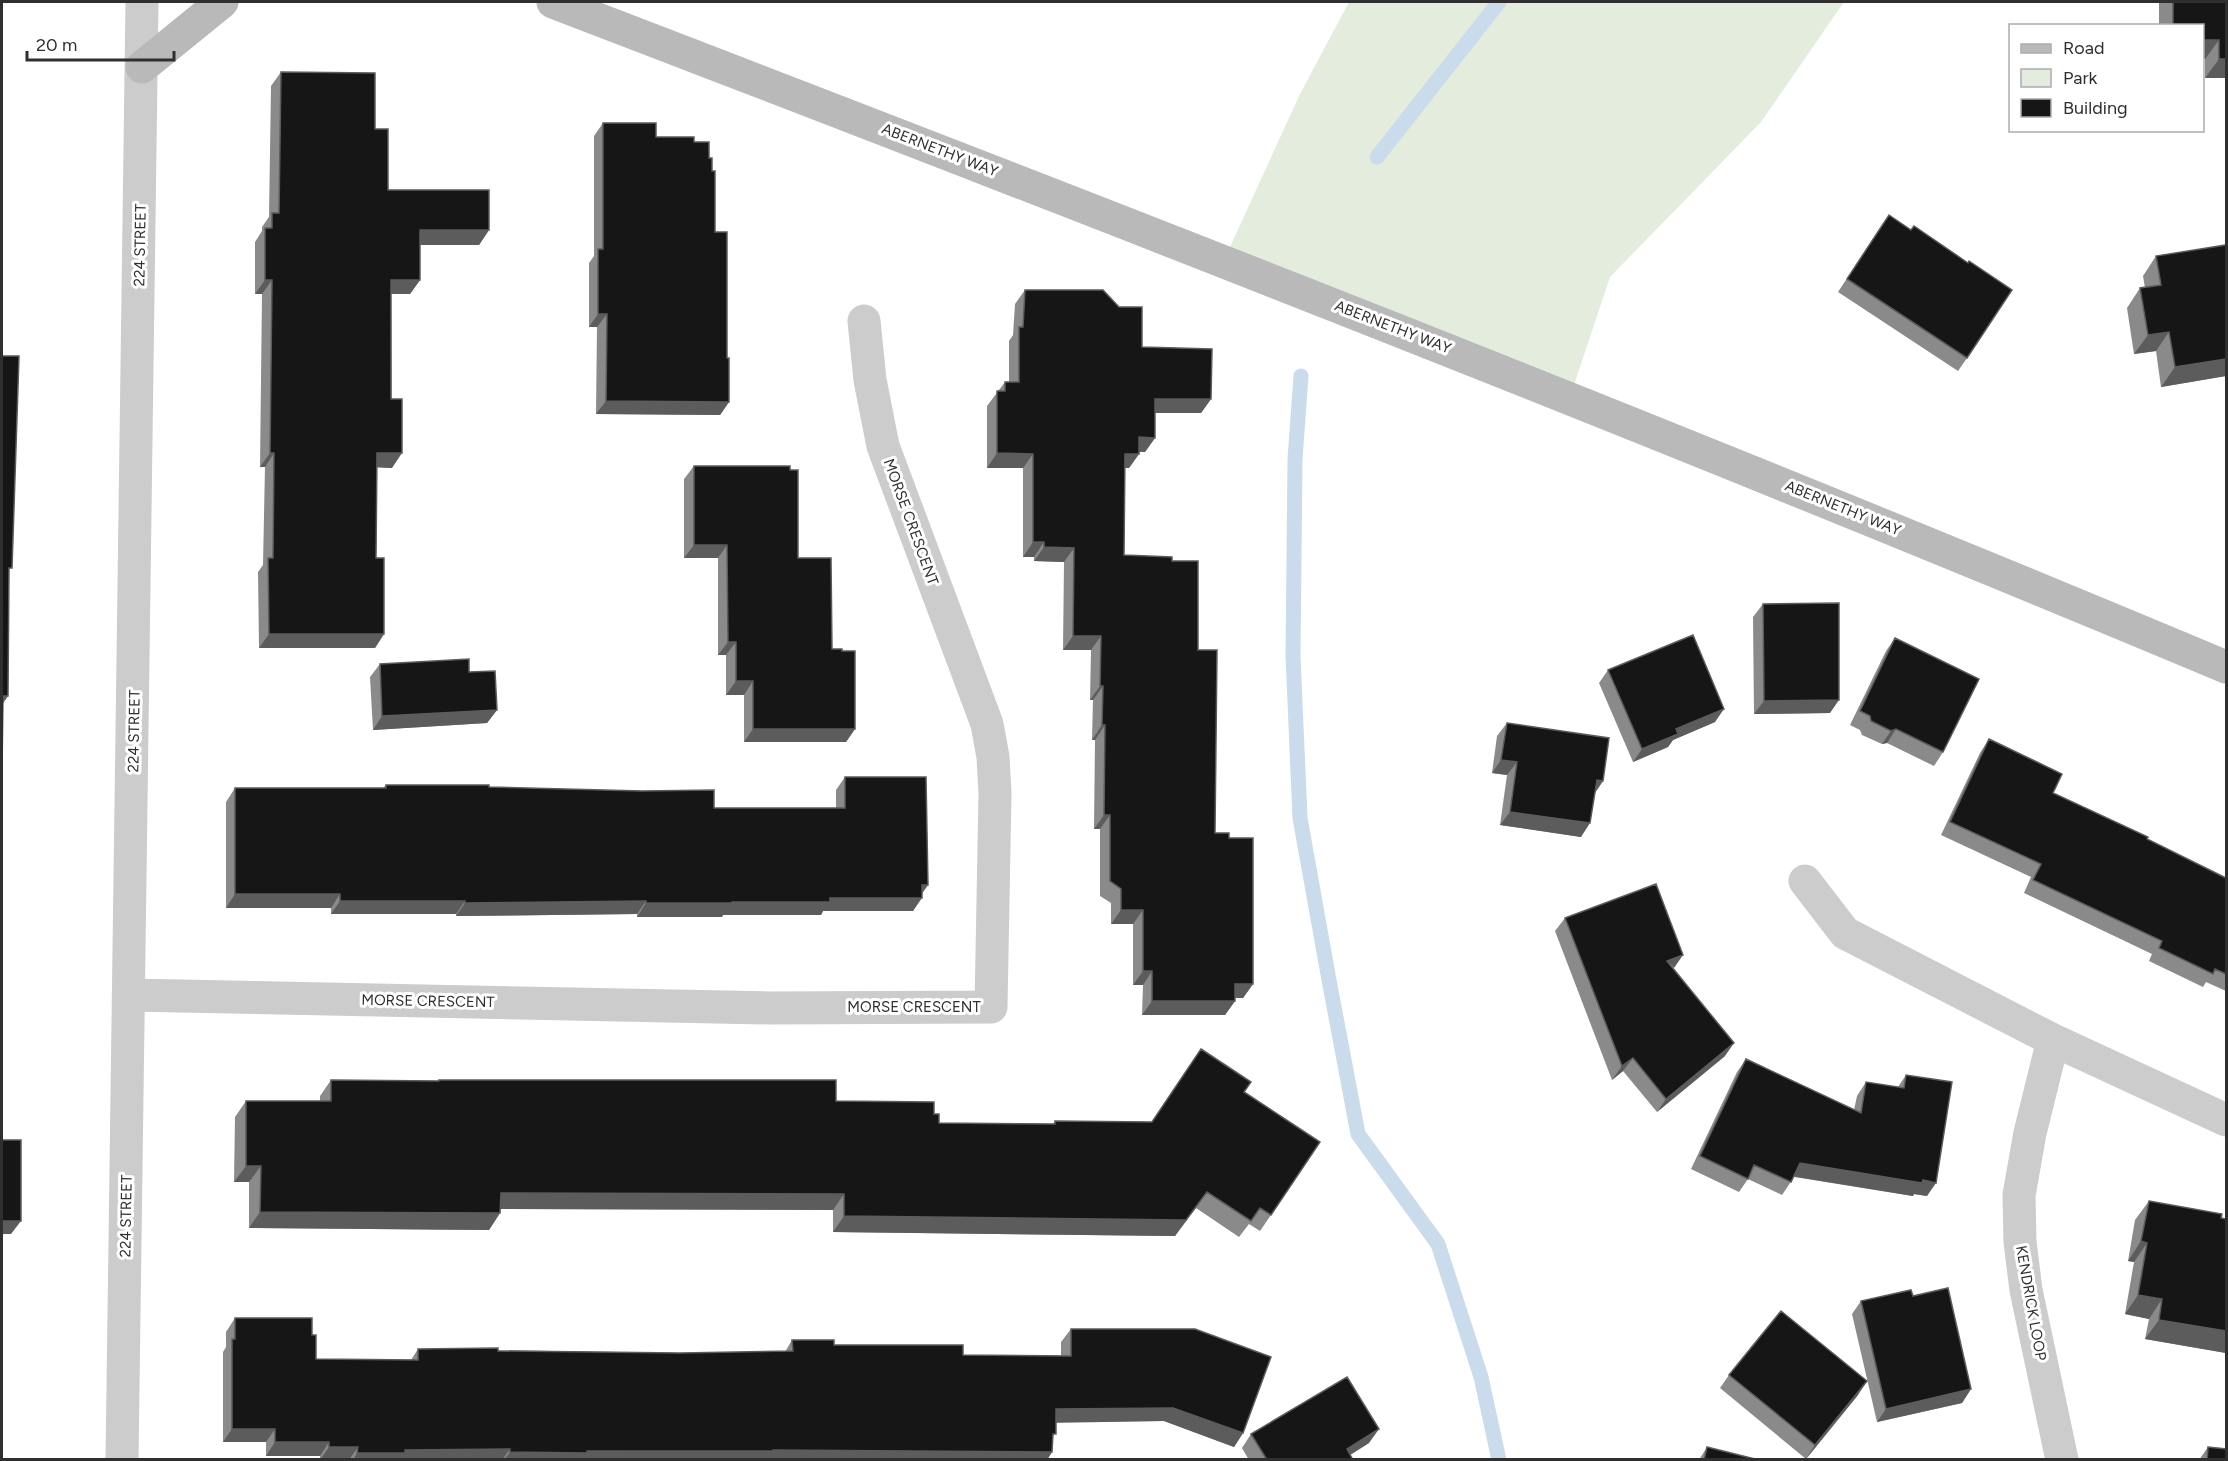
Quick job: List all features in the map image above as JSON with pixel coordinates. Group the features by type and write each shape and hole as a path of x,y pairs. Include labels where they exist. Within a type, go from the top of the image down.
{"main road":[{"path":"142,67 222,2"},
{"name":"ABERNETHY WAY","path":"553,2 1145,229 1471,358 1962,556 2226,667"}],"street":[{"name":"224 STREET","path":"122,1460 142,2"},
{"name":"MORSE CRESCENT","path":"130,995 770,1008 991,1007 996,794 987,724 883,446 870,380 864,321"},
{"path":"1805,881 1845,933 2054,1040 2226,1120"},
{"name":"KENDRICK LOOP","path":"2054,1040 2030,1133 2019,1195 2019,1219 2026,1290 2062,1460"}],"green space":[{"path":"1349,2 1844,2 1761,122 1610,277 1570,397 1224,260 1300,94"}],"building":[{"path":"2173,2 2226,2 2226,59 2219,59 2219,40 2204,40 2204,24 2173,24"},
{"path":"281,72 375,73 375,129 388,129 388,190 489,190 489,230 420,230 420,280 391,280 391,399 402,399 402,453 377,453 376,558 384,558 384,634 269,634 268,558 273,558 274,453 270,453 272,280 265,280 265,228 272,228 272,213 279,213"},
{"path":"603,123 656,123 656,137 694,137 694,142 709,142 709,158 712,158 712,171 715,171 715,232 727,232 729,402 606,401 607,314 598,314 598,249 603,249"},
{"path":"1889,215 1911,230 1914,226 2012,290 1967,358 1847,279"},
{"path":"2226,245 2226,359 2175,367 2169,332 2148,335 2140,288 2161,285 2156,256"},
{"path":"1025,290 1103,290 1119,307 1142,307 1142,347 1212,349 1211,399 1155,399 1155,438 1139,437 1139,454 1125,454 1124,555 1172,557 1172,561 1198,561 1198,650 1217,650 1215,833 1229,833 1229,838 1253,838 1253,984 1235,984 1235,1001 1152,1001 1152,971 1143,971 1143,910 1121,910 1121,889 1110,881 1110,815 1104,815 1105,725 1102,725 1103,686 1100,686 1101,636 1073,636 1074,548 1044,547 1044,542 1033,542 1033,454 997,453 997,391 1005,391 1005,382 1019,382 1019,327 1023,327"},
{"path":"2,356 19,356 12,568 9,568 8,696 3,696 2,771"},
{"path":"694,466 790,466 790,470 798,470 798,558 831,558 832,649 855,651 855,729 753,729 753,681 736,681 736,642 728,642 727,545 694,545"},
{"path":"1839,603 1839,700 1764,701 1763,604"},
{"path":"1693,635 1724,709 1676,729 1678,734 1642,749 1608,670"},
{"path":"1895,638 1979,679 1943,752 1896,729 1891,731 1871,721 1870,716 1860,711"},
{"path":"469,659 469,672 495,671 497,710 382,716 380,664"},
{"path":"1507,723 1609,738 1603,781 1597,780 1590,823 1510,812 1517,762 1501,760"},
{"path":"1989,739 2062,774 2053,793 2148,837 2147,839 2226,878 2226,974 2215,969 2213,974 2159,948 2162,941 2033,880 2041,864 1950,822"},
{"path":"845,777 926,777 928,885 922,885 922,898 830,898 830,902 465,903 465,901 340,901 340,894 235,894 235,788 489,785 489,787 642,791 714,790 714,808 845,808"},
{"path":"1656,884 1683,955 1667,961 1734,1043 1666,1099 1633,1058 1622,1066 1565,918"},
{"path":"1201,1049 1251,1082 1244,1092 1320,1142 1271,1215 1260,1208 1251,1221 1207,1192 1186,1220 844,1216 844,1194 501,1193 500,1213 260,1212 261,1166 246,1166 246,1101 331,1101 331,1080 836,1080 836,1101 934,1102 934,1114 939,1114 939,1123 1152,1122"},
{"path":"1746,1059 1861,1113 1866,1082 1904,1088 1906,1075 1952,1082 1936,1183 1923,1180 1922,1183 1800,1163 1791,1182 1754,1165 1748,1179 1700,1156"},
{"path":"2,1140 21,1140 21,1221 2,1221"},
{"path":"2149,1201 2222,1214 2221,1218 2226,1219 2226,1331 2159,1320 2162,1299 2138,1295 2147,1243 2141,1241"},
{"path":"1948,1288 1971,1389 1886,1409 1861,1301 1911,1290 1913,1296"},
{"path":"1781,1311 1867,1381 1815,1445 1729,1375"},
{"path":"235,1318 312,1318 312,1335 316,1335 316,1359 418,1360 418,1349 498,1348 498,1351 680,1353 793,1351 792,1340 834,1340 834,1345 963,1345 963,1355 1071,1356 1071,1329 1195,1329 1271,1357 1243,1433 1173,1408 1056,1409 1056,1434 1053,1434 1052,1452 773,1450 587,1451 587,1453 510,1452 510,1449 357,1453 358,1447 329,1447 329,1442 275,1442 275,1429 232,1429 232,1339 235,1339"},
{"path":"1347,1377 1379,1429 1347,1449 1353,1460 1267,1460 1251,1434"},
{"path":"1707,1447 1759,1460 1704,1460"},
{"path":"2208,1447 2226,1449 2226,1460 2207,1460"}],"waterway":[{"path":"1377,157 1499,2"},
{"path":"1301,376 1295,459 1293,656 1300,818 1329,980 1358,1134 1438,1244 1481,1377 1499,1460"}]}
